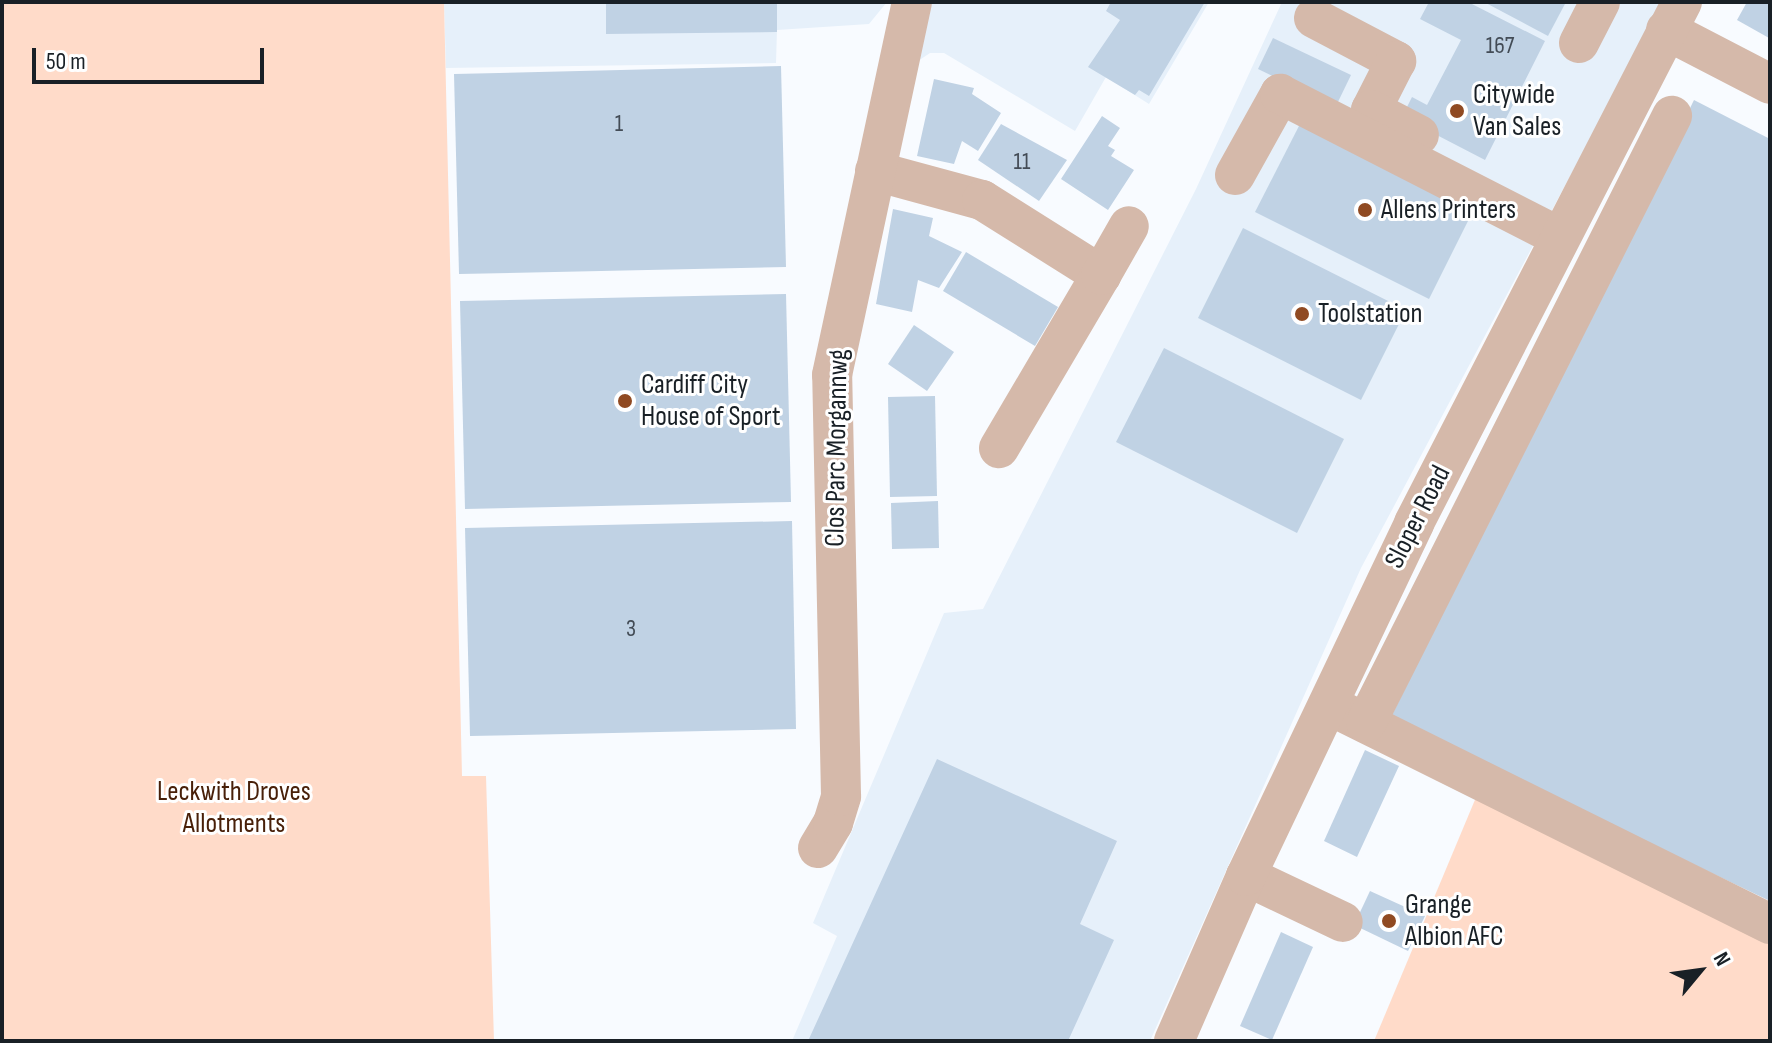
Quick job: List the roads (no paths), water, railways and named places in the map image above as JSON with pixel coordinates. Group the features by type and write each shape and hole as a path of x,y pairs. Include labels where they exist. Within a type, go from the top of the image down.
{"street":[{"name":"Clos Parc Morgannwg","path":"818,848 833,823 841,796 832,375 912,2"},
{"path":"1579,43 1600,2"},
{"path":"1314,18 1396,61 1371,110 1566,226"},
{"path":"1366,723 1462,550 1677,119 1657,95 1666,31 1770,84"},
{"name":"Sloper Road","path":"1174,1041 1246,876 1414,523 1666,31"},
{"path":"1235,175 1280,94 1566,226"},
{"path":"875,171 982,200 1101,275"},
{"path":"999,448 1129,226"},
{"path":"1414,523 1462,550"},
{"path":"1326,705 1770,924"},
{"path":"1246,876 1343,922"}],"place":[{"name":"Citywide Van Sales","path":"1457,111"},
{"name":"Allens Printers","path":"1365,210"},
{"name":"Toolstation","path":"1302,314"},
{"name":"Cardiff City House of Sport","path":"625,401"},
{"name":"Grange Albion AFC","path":"1389,921"}],"park label":[{"name":"Leckwith Droves Allotments","path":"234,808"}]}
